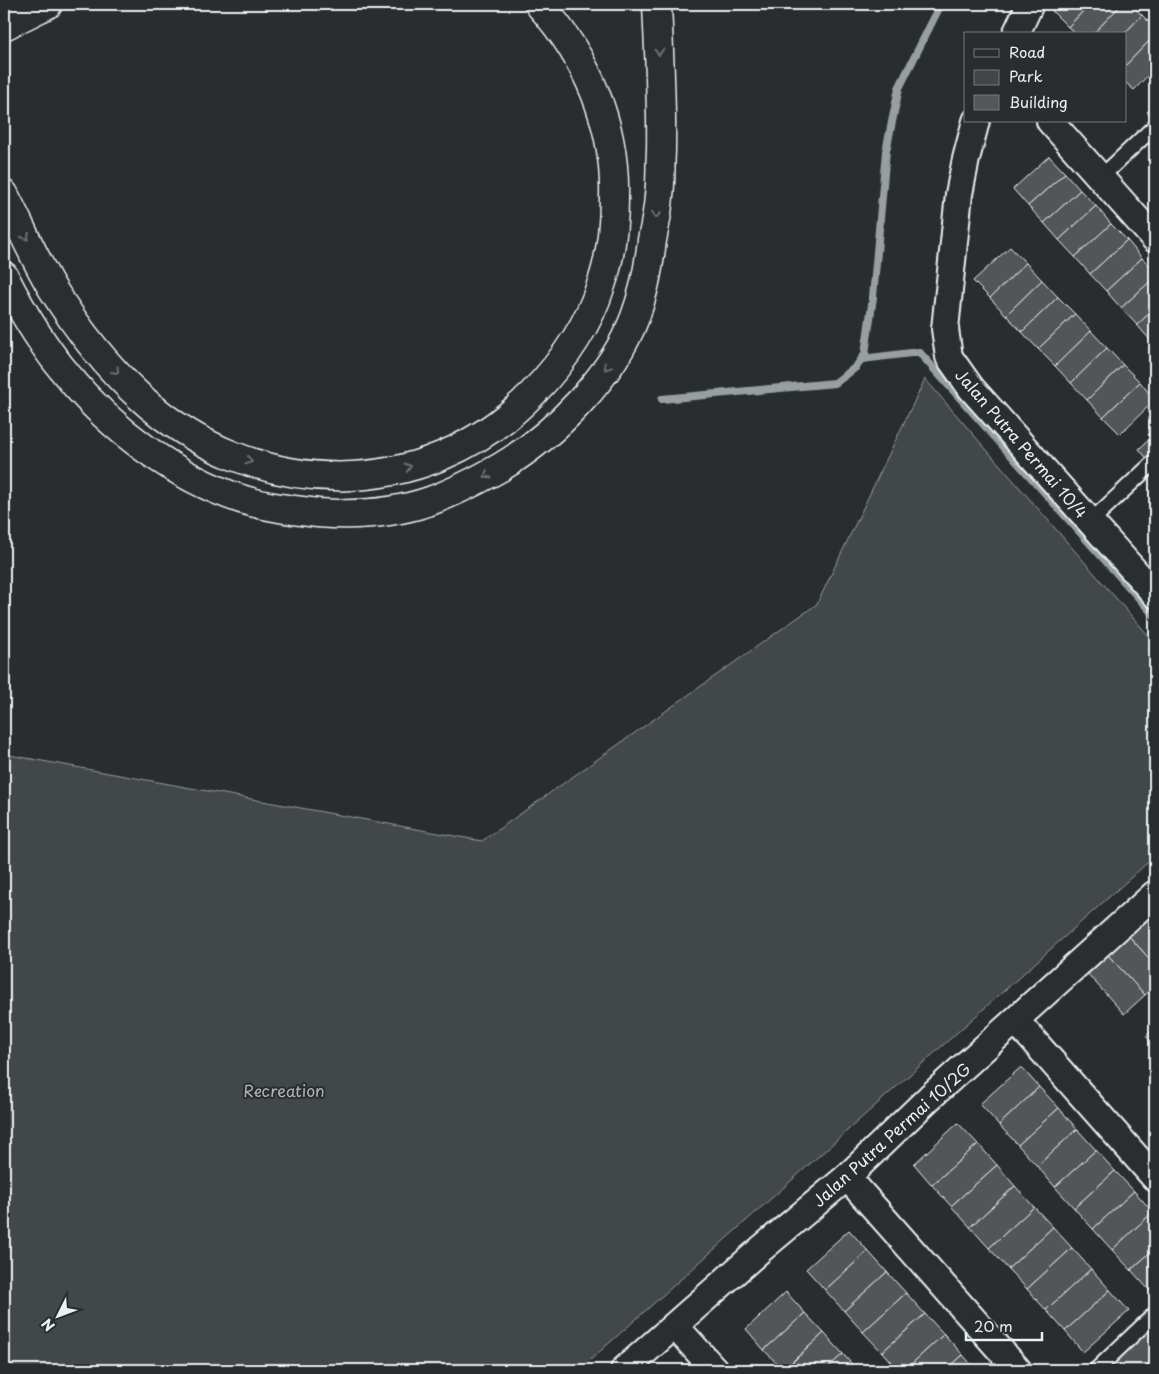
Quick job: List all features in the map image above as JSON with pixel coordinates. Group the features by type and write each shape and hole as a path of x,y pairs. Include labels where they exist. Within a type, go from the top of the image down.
{"highway":[{"path":"4,26 48,4"},
{"path":"4,194 52,287 85,336 140,397 187,433 215,448 240,458 300,475 355,477 382,474 413,466 468,444 518,409 559,366 575,342 602,285 614,228 615,176 612,149 605,120 584,66 570,42 539,4"},
{"path":"4,276 32,328 52,356 87,397 134,442 195,479 240,499 284,510 354,514 388,511 428,502 476,482 509,462 560,423 595,384 618,350 634,318 649,263 660,194 662,111 657,4"}],"street":[{"path":"1017,32 1030,4"},
{"name":"Jalan Putra Permai 10/4","path":"976,122 966,160 957,214 945,329 949,357 971,388 1155,594"},
{"path":"1051,122 1155,238"},
{"name":"Jalan Putra Permai 10/2G","path":"624,1370 761,1249 847,1177 930,1097 1155,894"},
{"path":"1016,1021 1155,1178"},
{"path":"847,1177 1018,1370"},
{"path":"675,1326 715,1370"}],"lane":[{"path":"1101,177 1155,126"},
{"path":"1090,522 1155,461"},
{"path":"1096,1370 1155,1314"}],"green space":[{"name":"Recreation","path":"925,379 1155,643 1155,856 579,1370 4,1370 4,754 482,841 817,604"}],"building":[{"path":"1058,4 1090,4 1068,27 1052,11"},
{"path":"1090,4 1122,4 1095,32 1074,32 1068,27"},
{"path":"1122,4 1130,4 1142,15 1126,32 1095,32"},
{"path":"1142,15 1155,28 1155,35 1126,65 1126,32"},
{"path":"1155,35 1155,68 1134,90 1126,83 1126,65"},
{"path":"1155,105 1155,121 1147,112"},
{"path":"1049,156 1065,173 1028,206 1013,189"},
{"path":"1065,173 1080,190 1044,223 1028,206"},
{"path":"1080,190 1096,206 1059,240 1044,223"},
{"path":"1096,206 1111,224 1075,257 1059,240"},
{"path":"1111,224 1127,240 1090,274 1075,257"},
{"path":"1127,240 1142,258 1106,291 1090,274"},
{"path":"1010,247 1026,263 990,298 973,281"},
{"path":"1142,258 1155,271 1155,277 1121,308 1106,291"},
{"path":"1026,263 1042,280 1006,315 990,298"},
{"path":"1155,277 1155,308 1137,325 1121,308"},
{"path":"1042,280 1058,297 1022,332 1006,315"},
{"path":"1058,297 1075,314 1038,349 1022,332"},
{"path":"1155,308 1155,339 1152,342 1137,325"},
{"path":"1075,314 1091,331 1055,366 1038,349"},
{"path":"1091,331 1107,348 1071,383 1055,366"},
{"path":"1107,348 1123,365 1087,400 1071,383"},
{"path":"1123,365 1140,382 1103,417 1087,400"},
{"path":"1140,382 1155,400 1120,434 1103,417"},
{"path":"1155,434 1155,466 1154,467 1139,449"},
{"path":"1148,915 1155,924 1155,965 1127,934"},
{"path":"1127,934 1155,965 1155,986 1145,995 1106,953"},
{"path":"1106,953 1145,995 1124,1014 1085,971"},
{"path":"1155,1027 1155,1046 1146,1036"},
{"path":"1021,1067 1039,1087 999,1125 980,1104"},
{"path":"1039,1087 1059,1108 1018,1145 999,1125"},
{"path":"1059,1108 1077,1129 1037,1166 1018,1145"},
{"path":"958,1123 978,1144 932,1185 914,1164"},
{"path":"1077,1129 1096,1150 1055,1187 1037,1166"},
{"path":"978,1144 997,1165 951,1206 932,1185"},
{"path":"1096,1150 1115,1171 1074,1208 1055,1187"},
{"path":"997,1165 1015,1186 970,1227 951,1206"},
{"path":"1115,1171 1134,1191 1093,1229 1074,1208"},
{"path":"1015,1186 1034,1207 989,1248 970,1227"},
{"path":"1134,1191 1153,1212 1112,1250 1093,1229"},
{"path":"1034,1207 1053,1227 1008,1269 989,1248"},
{"path":"1153,1212 1155,1215 1155,1248 1131,1270 1112,1250"},
{"path":"1053,1227 1072,1248 1027,1289 1008,1269"},
{"path":"849,1230 868,1251 825,1290 806,1269"},
{"path":"1072,1248 1091,1269 1046,1310 1027,1289"},
{"path":"1155,1248 1155,1286 1150,1291 1131,1270"},
{"path":"868,1251 887,1272 844,1311 825,1290"},
{"path":"1091,1269 1110,1290 1065,1331 1046,1310"},
{"path":"887,1272 906,1293 863,1332 844,1311"},
{"path":"1110,1290 1129,1311 1083,1352 1065,1331"},
{"path":"786,1292 805,1313 764,1350 746,1329"},
{"path":"906,1293 925,1314 882,1352 863,1332"},
{"path":"805,1313 824,1333 783,1370 764,1350"},
{"path":"925,1314 944,1334 905,1370 898,1370 882,1352"},
{"path":"1146,1330 1155,1340 1155,1359 1143,1370 1103,1370"},
{"path":"824,1333 843,1354 825,1370 784,1370"},
{"path":"944,1334 963,1355 946,1370 905,1370"},
{"path":"843,1354 857,1370 825,1370"},
{"path":"963,1355 976,1370 946,1370"},
{"path":"1155,1359 1155,1370 1143,1370"}],"waterway":[{"path":"662,399 835,383 856,367 865,354 873,297 886,151 899,88 941,4"},
{"path":"862,359 919,352 1155,616"}]}
